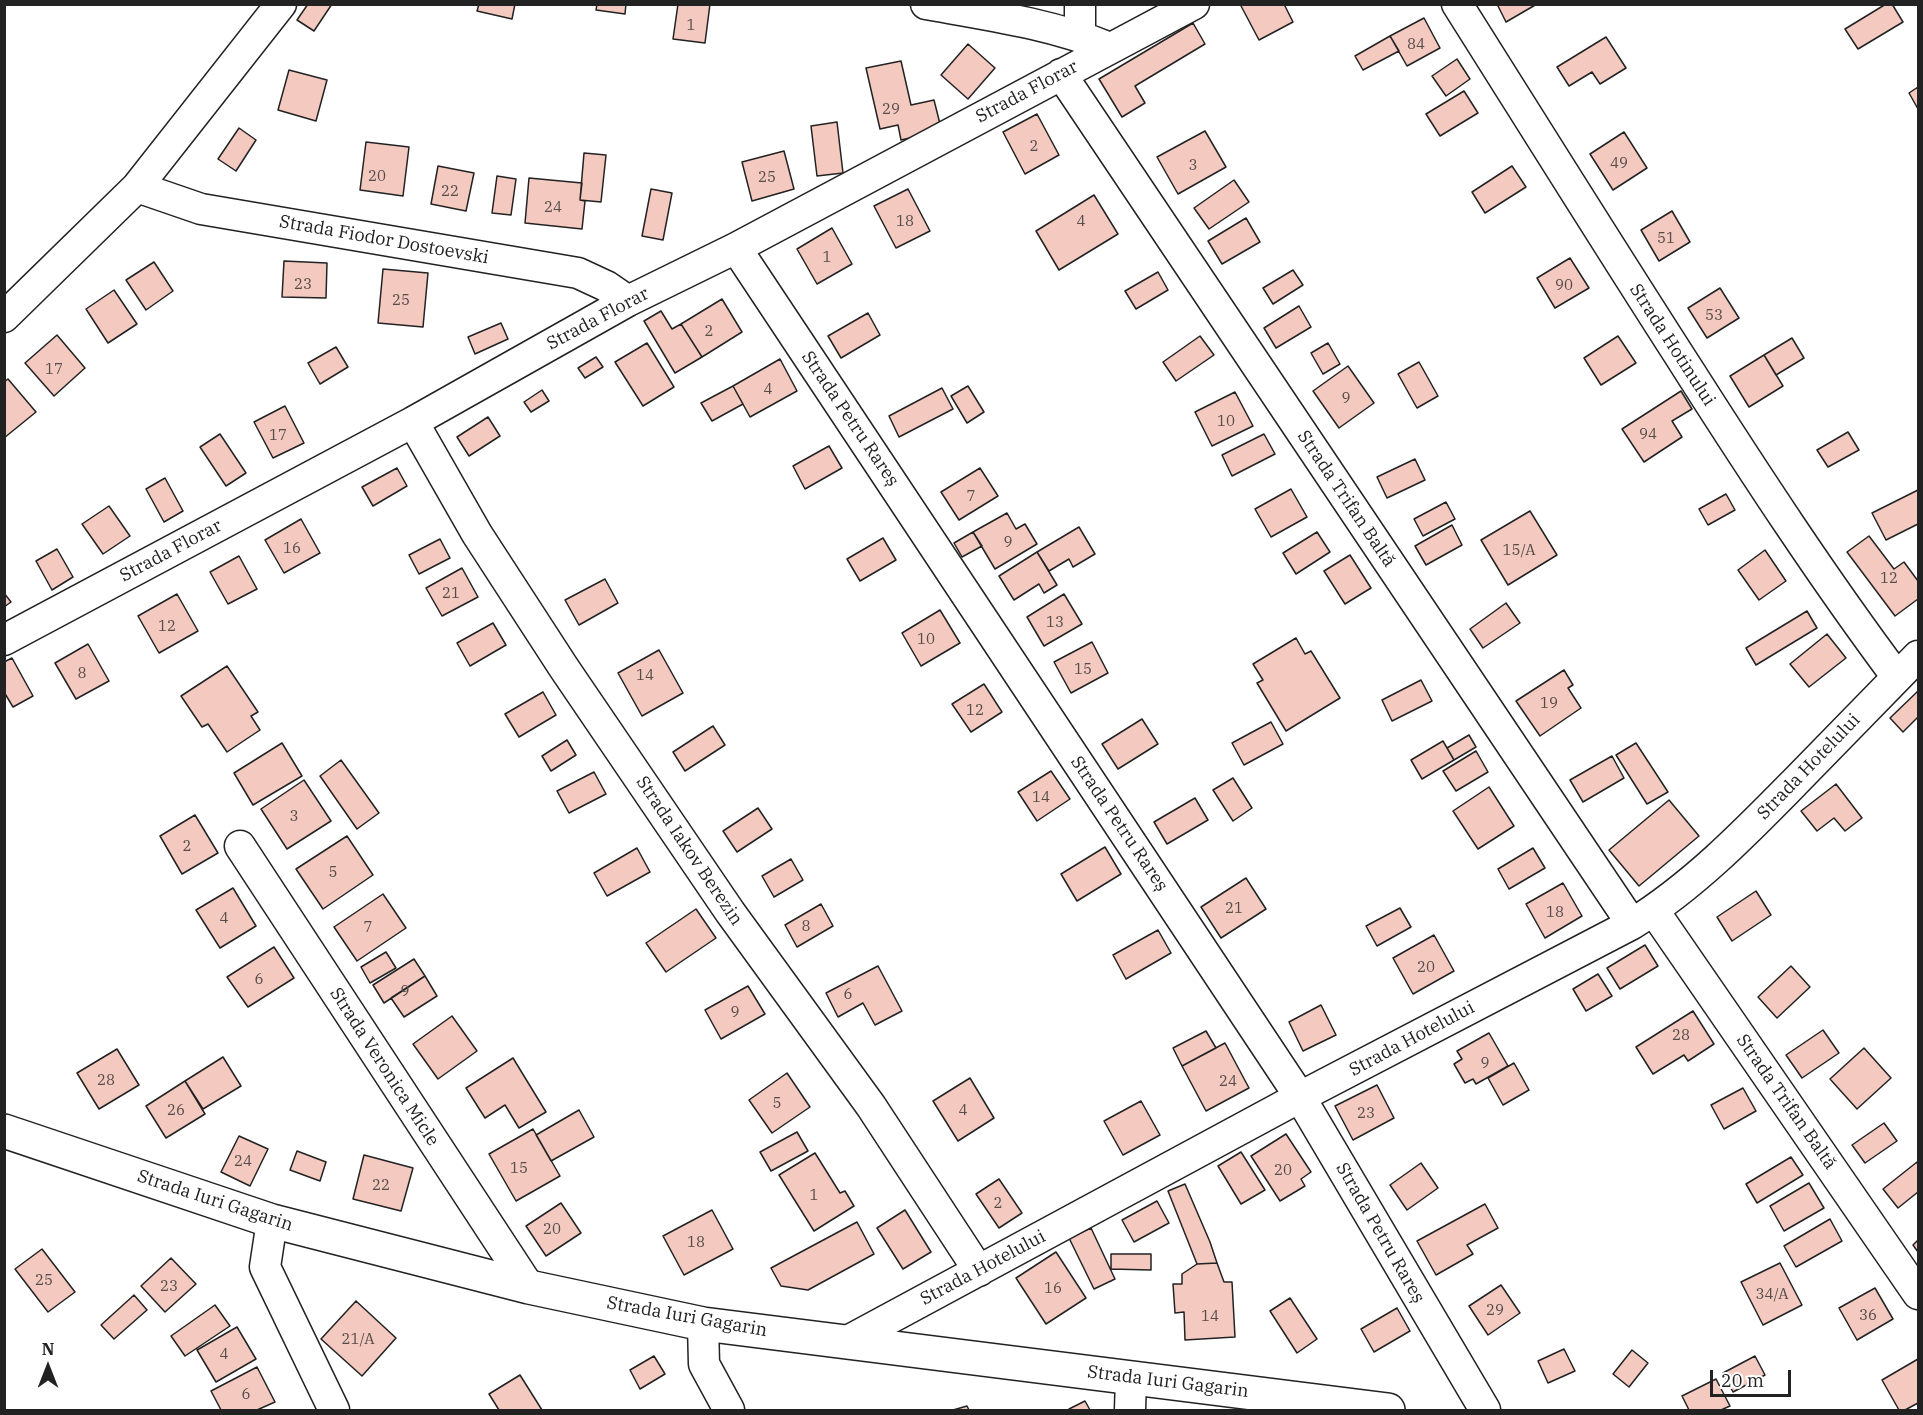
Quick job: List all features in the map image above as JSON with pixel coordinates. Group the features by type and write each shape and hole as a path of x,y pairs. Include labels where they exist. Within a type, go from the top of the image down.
{"main road":[{"name":"Strada Iuri Gagarin","path":"4,1131 272,1221 529,1287 703,1324 973,1356 1388,1410"}],"street":[{"path":"4,317 137,187 281,4"},
{"path":"926,4 1080,36 1110,48"},
{"path":"1080,4 1080,36"},
{"name":"Strada Florar","path":"4,640 413,422 628,301 736,248 1194,4"},
{"name":"Strada Hotinului","path":"1457,4 1756,475 1844,606 1897,677"},
{"name":"Strada Trifan Baltă","path":"1061,74 1643,917 1918,1294"},
{"name":"Strada Fiodor Dostoevski","path":"137,187 201,209 578,273 606,286 628,301"},
{"name":"Strada Petru Rareș","path":"736,248 1300,1097 1485,1410"},
{"name":"Strada Iakov Berezin","path":"413,422 477,534 564,668 730,912 871,1106 979,1271"},
{"name":"Strada Hotelului","path":"846,1342 1300,1097 1643,917 1700,875 1761,817 1918,656"},
{"name":"Strada Veronica Micle","path":"240,846 529,1287"},
{"path":"272,1221 265,1267 334,1410"},
{"path":"703,1324 704,1364 729,1410"},
{"path":"1130,1410 1131,1378"}],"building":[{"path":"308,4 332,4 314,31 297,20"},
{"path":"479,4 515,4 512,19 477,11"},
{"path":"597,4 626,4 625,14 596,10"},
{"path":"678,4 710,4 705,43 673,39"},
{"path":"1240,4 1284,4 1293,22 1259,40"},
{"path":"1497,4 1537,4 1506,22"},
{"path":"1886,4 1892,4 1903,22 1858,49 1845,29"},
{"path":"1424,18 1440,48 1407,66 1390,36"},
{"path":"1193,23 1205,44 1135,86 1145,103 1122,117 1099,79"},
{"path":"1390,36 1399,51 1363,70 1355,56"},
{"path":"1606,37 1626,68 1600,84 1592,72 1569,86 1557,67"},
{"path":"968,44 995,68 968,99 941,75"},
{"path":"1457,59 1470,79 1446,96 1432,76"},
{"path":"901,61 911,105 934,100 940,124 923,135 901,140 898,125 880,129 866,68"},
{"path":"289,70 327,80 316,121 278,110"},
{"path":"1918,87 1918,109 1909,93"},
{"path":"1464,91 1478,113 1440,136 1426,114"},
{"path":"1037,114 1059,155 1025,174 1003,132"},
{"path":"837,122 843,173 817,176 811,126"},
{"path":"239,128 256,140 236,171 218,159"},
{"path":"1205,131 1226,167 1178,194 1157,157"},
{"path":"1624,132 1647,168 1613,190 1590,154"},
{"path":"366,142 409,147 403,196 360,190"},
{"path":"784,151 794,189 752,201 742,162"},
{"path":"584,153 606,155 601,202 580,200"},
{"path":"438,166 474,173 466,211 431,204"},
{"path":"1512,166 1526,187 1485,213 1472,192"},
{"path":"497,176 516,179 511,215 492,213"},
{"path":"529,178 582,183 580,200 585,201 582,229 525,223"},
{"path":"1234,180 1249,202 1209,229 1194,208"},
{"path":"651,189 672,193 663,240 642,236"},
{"path":"908,189 930,231 896,248 874,206"},
{"path":"1094,195 1118,234 1059,270 1036,231"},
{"path":"1672,211 1690,242 1659,261 1641,230"},
{"path":"1246,218 1260,242 1222,264 1208,241"},
{"path":"832,228 852,264 817,284 797,249"},
{"path":"1570,258 1589,288 1555,308 1537,278"},
{"path":"284,261 327,263 326,298 282,297"},
{"path":"154,262 173,291 146,310 126,280"},
{"path":"383,269 428,273 423,327 378,323"},
{"path":"1293,270 1303,285 1273,304 1263,288"},
{"path":"1158,272 1168,290 1136,309 1125,291"},
{"path":"1720,288 1739,318 1707,338 1688,308"},
{"path":"114,290 137,324 108,343 86,309"},
{"path":"722,299 742,332 702,357 681,324"},
{"path":"1299,306 1311,327 1276,348 1264,328"},
{"path":"661,311 672,329 681,324 702,357 675,373 644,321"},
{"path":"868,313 880,335 841,358 828,336"},
{"path":"501,323 508,339 475,354 468,337"},
{"path":"57,335 85,368 54,396 25,363"},
{"path":"1200,336 1214,355 1176,381 1163,362"},
{"path":"1618,336 1636,363 1601,385 1584,358"},
{"path":"1792,338 1804,358 1776,375 1764,355"},
{"path":"647,343 674,387 643,406 615,362"},
{"path":"1328,343 1340,364 1323,374 1311,353"},
{"path":"336,347 348,367 320,384 308,363"},
{"path":"1764,355 1783,386 1749,407 1730,376"},
{"path":"596,357 603,367 585,378 578,368"},
{"path":"780,359 797,391 750,417 733,386"},
{"path":"1419,362 1438,396 1417,408 1398,374"},
{"path":"1348,366 1374,403 1339,428 1313,391"},
{"path":"8,379 36,412 4,438 4,382"},
{"path":"733,386 743,404 712,421 701,403"},
{"path":"968,386 984,412 967,423 951,396"},
{"path":"942,388 953,409 899,437 889,416"},
{"path":"542,390 549,401 531,412 524,402"},
{"path":"1681,391 1692,409 1672,421 1682,437 1644,462 1622,429"},
{"path":"1235,392 1253,426 1212,446 1195,412"},
{"path":"285,406 304,443 273,458 254,422"},
{"path":"488,417 500,436 469,456 457,437"},
{"path":"1848,432 1859,450 1828,467 1817,450"},
{"path":"220,434 246,473 226,486 200,447"},
{"path":"1264,434 1275,454 1232,476 1222,455"},
{"path":"829,446 842,468 805,489 793,466"},
{"path":"1415,459 1425,480 1387,498 1377,477"},
{"path":"397,468 407,486 373,506 362,487"},
{"path":"980,468 998,496 959,520 941,492"},
{"path":"165,478 183,511 164,522 146,489"},
{"path":"1291,489 1307,517 1271,537 1255,509"},
{"path":"1918,490 1918,524 1886,540 1872,513"},
{"path":"1726,494 1735,510 1708,525 1699,509"},
{"path":"1446,502 1455,519 1423,536 1414,519"},
{"path":"109,506 130,536 103,554 82,524"},
{"path":"1530,511 1557,555 1508,585 1481,540"},
{"path":"1007,513 1016,529 1025,524 1037,544 995,569 973,532"},
{"path":"301,519 320,553 284,573 265,540"},
{"path":"1452,525 1462,545 1426,565 1415,546"},
{"path":"1079,527 1095,554 1073,567 1069,559 1049,571 1037,552"},
{"path":"973,532 982,546 962,557 954,543"},
{"path":"1317,532 1330,552 1296,574 1283,553"},
{"path":"1869,536 1894,569 1904,562 1918,581 1918,599 1895,616 1847,552"},
{"path":"883,538 896,560 860,581 847,559"},
{"path":"440,539 450,558 419,574 409,555"},
{"path":"57,549 73,577 52,590 36,561"},
{"path":"1765,550 1786,581 1759,600 1738,570"},
{"path":"1037,552 1057,585 1044,593 1039,584 1014,600 999,576"},
{"path":"1350,555 1371,588 1345,604 1324,571"},
{"path":"239,556 257,589 228,604 210,572"},
{"path":"462,568 478,597 442,616 426,588"},
{"path":"605,579 618,603 579,625 565,600"},
{"path":"4,593 11,602 4,607"},
{"path":"177,594 198,631 159,653 138,616"},
{"path":"1064,594 1082,624 1044,646 1027,617"},
{"path":"1506,603 1520,623 1483,648 1470,629"},
{"path":"940,610 960,643 921,666 902,633"},
{"path":"1807,611 1817,628 1756,665 1746,648"},
{"path":"493,623 506,645 470,666 457,643"},
{"path":"1827,634 1846,658 1809,687 1790,664"},
{"path":"1296,638 1305,654 1311,651 1340,698 1286,731 1257,683 1263,680 1253,664"},
{"path":"1092,642 1108,673 1071,693 1054,662"},
{"path":"88,644 109,681 76,699 55,663"},
{"path":"659,650 683,693 642,716 618,673"},
{"path":"12,658 33,696 13,707 4,692 4,662"},
{"path":"227,666 258,712 251,716 260,730 227,752 208,724 202,727 181,696"},
{"path":"1564,670 1573,685 1568,688 1581,708 1540,736 1516,701"},
{"path":"1421,680 1432,701 1392,721 1382,700"},
{"path":"984,684 1002,712 971,732 952,704"},
{"path":"1918,691 1918,717 1903,732 1890,718"},
{"path":"543,692 556,715 519,737 505,714"},
{"path":"1142,719 1158,744 1118,769 1102,744"},
{"path":"1271,722 1283,744 1244,765 1232,743"},
{"path":"713,726 725,745 685,771 673,752"},
{"path":"1469,735 1476,747 1454,760 1447,748"},
{"path":"567,740 576,755 551,771 542,756"},
{"path":"1443,741 1454,760 1422,779 1411,760"},
{"path":"282,743 302,776 253,805 234,773"},
{"path":"1636,743 1668,792 1647,804 1616,755"},
{"path":"1476,751 1488,772 1456,791 1443,771"},
{"path":"1612,756 1624,778 1583,802 1570,780"},
{"path":"341,760 379,813 357,829 320,776"},
{"path":"1051,771 1070,799 1037,821 1018,792"},
{"path":"594,772 606,794 569,813 557,791"},
{"path":"1233,778 1252,808 1233,821 1213,790"},
{"path":"304,780 331,821 287,849 261,809"},
{"path":"1836,784 1862,818 1845,831 1834,818 1817,831 1801,811"},
{"path":"1489,787 1514,826 1478,849 1453,811"},
{"path":"1195,798 1208,820 1167,844 1154,822"},
{"path":"1669,800 1699,836 1639,886 1609,850"},
{"path":"758,808 772,829 737,852 723,831"},
{"path":"195,815 218,853 182,874 160,836"},
{"path":"347,836 373,875 323,909 296,869"},
{"path":"1105,847 1121,874 1077,901 1061,874"},
{"path":"637,848 650,872 607,896 594,873"},
{"path":"1533,848 1545,868 1509,889 1498,869"},
{"path":"791,859 803,880 774,897 762,876"},
{"path":"1246,878 1266,909 1221,938 1201,907"},
{"path":"1563,883 1582,916 1545,938 1526,904"},
{"path":"233,888 256,926 220,948 196,910"},
{"path":"1756,891 1771,915 1732,941 1717,917"},
{"path":"383,894 406,928 357,961 334,927"},
{"path":"821,904 833,926 797,947 785,925"},
{"path":"1400,908 1411,927 1377,946 1366,926"},
{"path":"696,909 716,938 666,972 646,943"},
{"path":"1158,930 1171,953 1126,979 1113,955"},
{"path":"1434,935 1454,971 1413,994 1393,958"},
{"path":"1645,945 1658,966 1620,989 1607,968"},
{"path":"274,947 294,978 248,1007 227,977"},
{"path":"386,952 396,968 370,983 361,967"},
{"path":"414,959 425,976 384,1003 373,985"},
{"path":"878,966 902,1011 875,1025 863,1003 838,1017 826,993"},
{"path":"1791,966 1810,987 1777,1018 1758,997"},
{"path":"1598,974 1612,996 1586,1011 1573,989"},
{"path":"425,976 437,996 404,1017 391,998"},
{"path":"748,986 765,1014 721,1039 705,1010"},
{"path":"1321,1005 1336,1035 1303,1051 1289,1022"},
{"path":"1693,1011 1714,1044 1688,1061 1684,1055 1653,1074 1636,1047"},
{"path":"452,1016 477,1051 438,1079 413,1044"},
{"path":"1823,1030 1839,1053 1802,1078 1786,1055"},
{"path":"1206,1031 1216,1048 1182,1066 1173,1048"},
{"path":"1489,1033 1508,1066 1476,1084 1473,1079 1465,1083 1454,1064 1462,1059 1457,1051"},
{"path":"1225,1043 1249,1088 1206,1111 1182,1066"},
{"path":"1864,1048 1891,1078 1857,1109 1830,1079"},
{"path":"117,1049 139,1085 99,1109 77,1073"},
{"path":"223,1057 241,1086 203,1109 185,1081"},
{"path":"513,1058 546,1112 519,1128 505,1105 485,1118 466,1088"},
{"path":"1514,1063 1529,1090 1503,1105 1488,1078"},
{"path":"787,1073 810,1107 772,1133 749,1100"},
{"path":"970,1078 994,1118 958,1141 933,1101"},
{"path":"185,1081 205,1114 166,1138 146,1106"},
{"path":"1377,1085 1394,1118 1353,1140 1335,1106"},
{"path":"1743,1088 1756,1111 1724,1129 1711,1105"},
{"path":"1141,1101 1160,1135 1123,1155 1104,1121"},
{"path":"579,1110 594,1137 551,1161 536,1135"},
{"path":"1884,1123 1897,1141 1865,1163 1852,1145"},
{"path":"533,1129 560,1176 516,1201 489,1154"},
{"path":"797,1132 808,1151 771,1171 760,1152"},
{"path":"1286,1134 1311,1172 1301,1179 1305,1186 1280,1201 1251,1156"},
{"path":"239,1136 268,1149 250,1186 221,1172"},
{"path":"297,1151 326,1162 320,1181 290,1170"},
{"path":"1241,1152 1265,1190 1241,1204 1218,1166"},
{"path":"815,1153 840,1193 845,1191 854,1206 814,1231 779,1175"},
{"path":"364,1155 413,1168 401,1211 353,1199"},
{"path":"1791,1157 1803,1175 1757,1203 1746,1184"},
{"path":"1917,1162 1918,1192 1898,1208 1883,1189"},
{"path":"1421,1163 1438,1188 1407,1210 1390,1185"},
{"path":"999,1179 1022,1213 999,1228 976,1194"},
{"path":"1809,1183 1824,1208 1784,1231 1770,1206"},
{"path":"1185,1184 1217,1263 1197,1264 1168,1191"},
{"path":"1157,1201 1169,1223 1134,1242 1122,1220"},
{"path":"561,1203 581,1233 546,1256 526,1226"},
{"path":"1485,1204 1498,1228 1467,1245 1473,1254 1436,1275 1417,1241"},
{"path":"712,1210 733,1249 684,1275 663,1236"},
{"path":"905,1210 931,1252 903,1269 877,1228"},
{"path":"1830,1219 1842,1241 1796,1267 1784,1246"},
{"path":"857,1222 874,1254 808,1290 781,1286 771,1268"},
{"path":"1091,1228 1115,1279 1094,1289 1069,1238"},
{"path":"1918,1240 1918,1252 1913,1245"},
{"path":"42,1249 75,1292 48,1312 15,1269"},
{"path":"1056,1252 1086,1298 1046,1324 1016,1278"},
{"path":"1111,1254 1151,1254 1151,1270 1111,1269"},
{"path":"171,1258 196,1284 165,1312 141,1286"},
{"path":"1217,1263 1224,1282 1232,1282 1235,1337 1185,1340 1184,1312 1175,1313 1173,1284 1182,1284 1182,1274 1197,1264"},
{"path":"1780,1263 1802,1305 1763,1325 1741,1282"},
{"path":"1501,1285 1520,1313 1488,1335 1469,1306"},
{"path":"1875,1288 1893,1319 1857,1340 1839,1308"},
{"path":"134,1295 147,1310 114,1339 101,1325"},
{"path":"1290,1298 1317,1339 1297,1353 1270,1311"},
{"path":"356,1301 396,1338 362,1376 321,1339"},
{"path":"215,1305 230,1326 185,1356 171,1336"},
{"path":"1397,1308 1410,1331 1374,1352 1361,1329"},
{"path":"237,1327 256,1359 216,1382 197,1350"},
{"path":"1564,1349 1575,1371 1548,1383 1538,1361"},
{"path":"1632,1350 1648,1363 1629,1387 1613,1374"},
{"path":"654,1356 665,1374 640,1389 630,1370"},
{"path":"1755,1356 1765,1375 1733,1392 1723,1373"},
{"path":"1918,1359 1918,1403 1905,1410 1899,1410 1882,1380"},
{"path":"257,1367 275,1402 257,1410 221,1410 211,1391"},
{"path":"520,1375 542,1410 499,1410 489,1394"},
{"path":"1716,1379 1730,1406 1721,1410 1689,1410 1682,1396"},
{"path":"1085,1401 1090,1410 1069,1409"},
{"path":"967,1406 969,1410 953,1410"}]}
